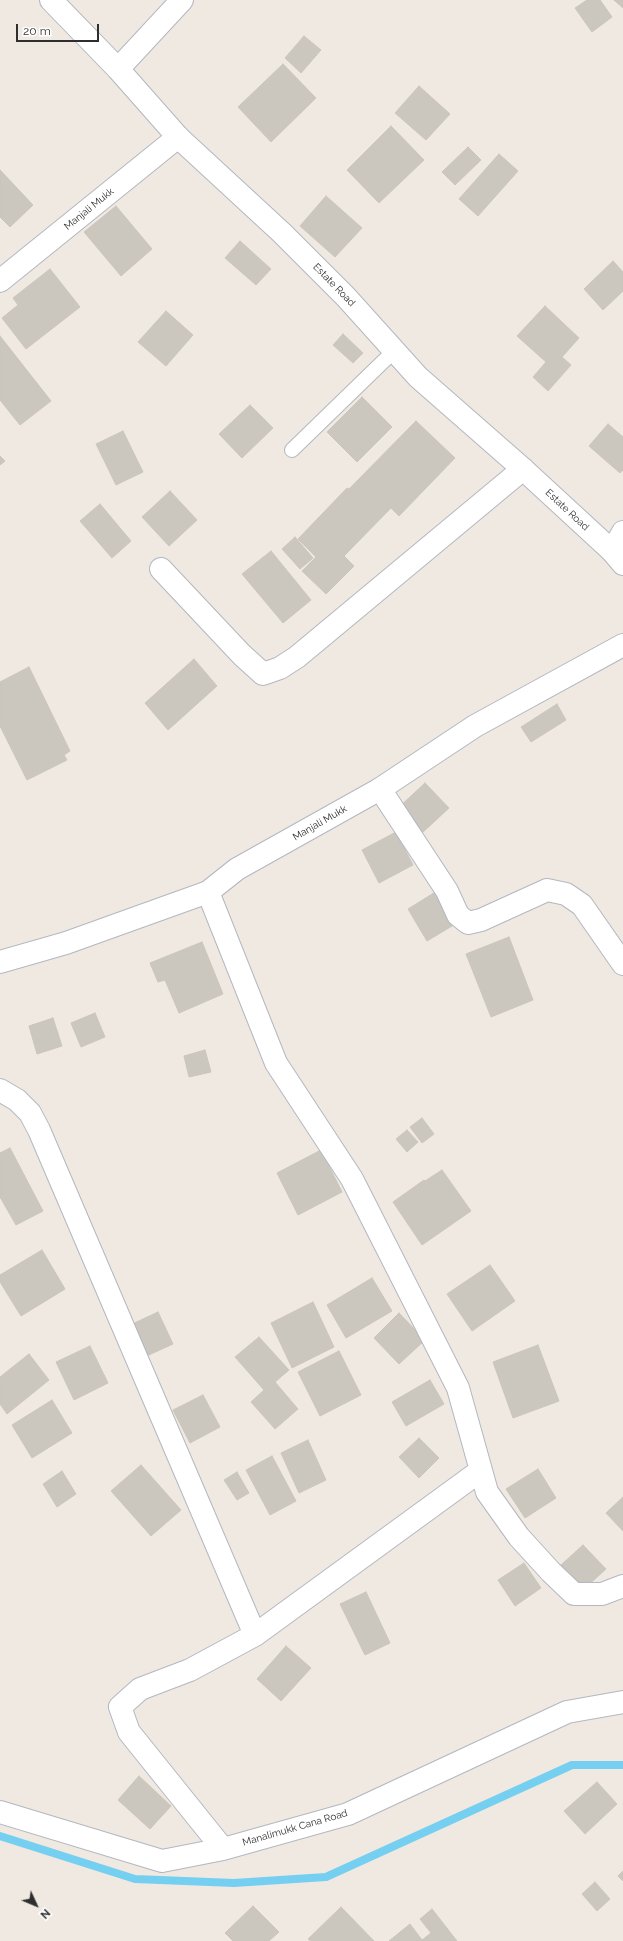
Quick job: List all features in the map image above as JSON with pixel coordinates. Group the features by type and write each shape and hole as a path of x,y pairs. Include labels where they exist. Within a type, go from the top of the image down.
{"street":[{"name":"Estate Road","path":"51,0 118,69 178,137 282,233 346,297 418,377 523,469 617,557"},
{"path":"118,69 182,0"},
{"name":"Manjali Mukk","path":"0,281 178,137"},
{"path":"161,569 242,655 263,674 280,668 297,657 523,469"},
{"path":"617,557 623,532"},
{"name":"Manjali Mukk","path":"0,962 66,943 208,892 237,869 380,789 475,726 623,645"},
{"path":"380,789 447,891 458,915 468,923 481,920 547,890 566,894 582,904 623,964"},
{"path":"208,892 276,1064 352,1179 458,1388 486,1492 515,1532 551,1572 574,1594 602,1594 623,1586"},
{"path":"0,1090 17,1100 30,1112 39,1130 255,1635"},
{"path":"223,1849 129,1732 120,1707 140,1690 190,1670 255,1635 480,1471"},
{"name":"Manalimukk Cana Road","path":"0,1812 162,1861 223,1849 348,1814 567,1712 623,1702"}],"lane":[{"path":"292,450 394,351"}],"building":[{"path":"587,0 600,0 612,17 592,32 575,8"},
{"path":"614,0 623,0 623,8"},
{"path":"304,36 321,50 301,73 285,58"},
{"path":"283,64 316,98 271,142 238,107"},
{"path":"419,86 450,114 426,140 395,113"},
{"path":"391,126 424,160 379,203 347,170"},
{"path":"468,147 481,160 455,185 442,172"},
{"path":"499,154 518,171 478,216 459,199"},
{"path":"0,170 33,205 10,227 0,217"},
{"path":"326,196 362,228 335,257 300,226"},
{"path":"116,206 152,249 121,276 84,232"},
{"path":"240,241 271,269 256,285 225,258"},
{"path":"613,261 623,272 623,291 603,310 584,289"},
{"path":"50,269 80,307 26,349 2,318 18,305 13,298"},
{"path":"545,306 579,338 562,357 571,365 548,391 533,377 546,362 517,336"},
{"path":"166,311 193,335 166,366 138,342"},
{"path":"343,334 363,353 353,363 333,345"},
{"path":"0,336 51,401 20,425 0,400"},
{"path":"362,397 392,427 357,462 327,432"},
{"path":"250,405 273,428 242,458 219,434"},
{"path":"416,421 455,458 399,516 391,508 344,556 354,566 326,594 302,571 316,557 298,539 347,488 349,489"},
{"path":"608,424 623,437 623,470 620,473 589,446"},
{"path":"123,431 143,472 116,485 96,444"},
{"path":"0,456 5,461 0,465"},
{"path":"170,491 197,520 169,546 142,517"},
{"path":"100,504 131,541 112,558 80,521"},
{"path":"295,537 313,558 300,569 282,549"},
{"path":"271,551 311,600 283,623 242,574"},
{"path":"194,659 217,686 168,730 145,703"},
{"path":"29,667 70,751 64,755 67,760 27,780 0,726 0,682"},
{"path":"557,704 566,720 531,742 521,727"},
{"path":"425,783 449,808 421,834 397,809"},
{"path":"396,832 413,865 379,883 362,850"},
{"path":"437,891 457,923 427,941 408,909"},
{"path":"509,937 533,1000 491,1017 466,954"},
{"path":"202,942 223,994 179,1013 165,980 158,982 150,963"},
{"path":"95,1013 105,1037 81,1047 71,1023"},
{"path":"53,1018 62,1046 37,1054 29,1026"},
{"path":"205,1050 211,1072 189,1077 184,1056"},
{"path":"422,1118 434,1134 422,1143 410,1127"},
{"path":"407,1130 418,1142 407,1152 396,1139"},
{"path":"10,1148 43,1211 16,1225 0,1197 0,1153"},
{"path":"321,1150 342,1192 298,1215 277,1173"},
{"path":"442,1170 471,1211 422,1245 393,1202 424,1180 425,1181"},
{"path":"42,1250 65,1289 21,1316 0,1282 0,1275"},
{"path":"490,1265 515,1301 472,1331 447,1294"},
{"path":"372,1278 392,1311 346,1338 327,1305"},
{"path":"313,1302 334,1347 292,1368 271,1323"},
{"path":"158,1312 173,1344 140,1359 126,1327"},
{"path":"399,1313 425,1340 399,1364 374,1338"},
{"path":"259,1337 289,1370 275,1382 298,1409 275,1429 251,1402 264,1390 235,1357"},
{"path":"538,1345 559,1401 513,1418 493,1362"},
{"path":"90,1346 108,1383 74,1400 56,1362"},
{"path":"339,1351 361,1395 320,1416 298,1372"},
{"path":"29,1354 49,1380 7,1414 0,1404 0,1377"},
{"path":"430,1380 444,1404 406,1426 392,1402"},
{"path":"203,1395 220,1427 190,1443 173,1410"},
{"path":"52,1400 72,1433 32,1458 12,1425"},
{"path":"419,1438 439,1458 419,1478 399,1457"},
{"path":"308,1440 326,1480 299,1493 281,1453"},
{"path":"272,1456 296,1501 270,1515 246,1470"},
{"path":"141,1465 181,1510 151,1536 111,1491"},
{"path":"538,1469 556,1498 525,1518 506,1489"},
{"path":"62,1471 76,1494 57,1507 43,1484"},
{"path":"237,1472 249,1493 237,1500 224,1480"},
{"path":"623,1497 623,1531 606,1513"},
{"path":"583,1545 606,1569 584,1589 561,1565"},
{"path":"524,1563 541,1588 515,1606 498,1580"},
{"path":"366,1592 390,1643 365,1655 340,1604"},
{"path":"286,1646 311,1668 281,1701 257,1679"},
{"path":"139,1776 171,1806 150,1829 118,1800"},
{"path":"597,1782 617,1804 585,1834 564,1811"},
{"path":"623,1871 623,1881 618,1876"},
{"path":"595,1882 610,1899 597,1911 582,1894"},
{"path":"253,1906 279,1932 269,1941 233,1941 225,1933"},
{"path":"341,1907 374,1941 311,1941 308,1939"},
{"path":"432,1909 457,1941 389,1941 410,1924 422,1940 431,1933 420,1919"}],"waterway":[{"path":"0,1836 135,1879 234,1883 326,1877 572,1765 623,1765"}]}
